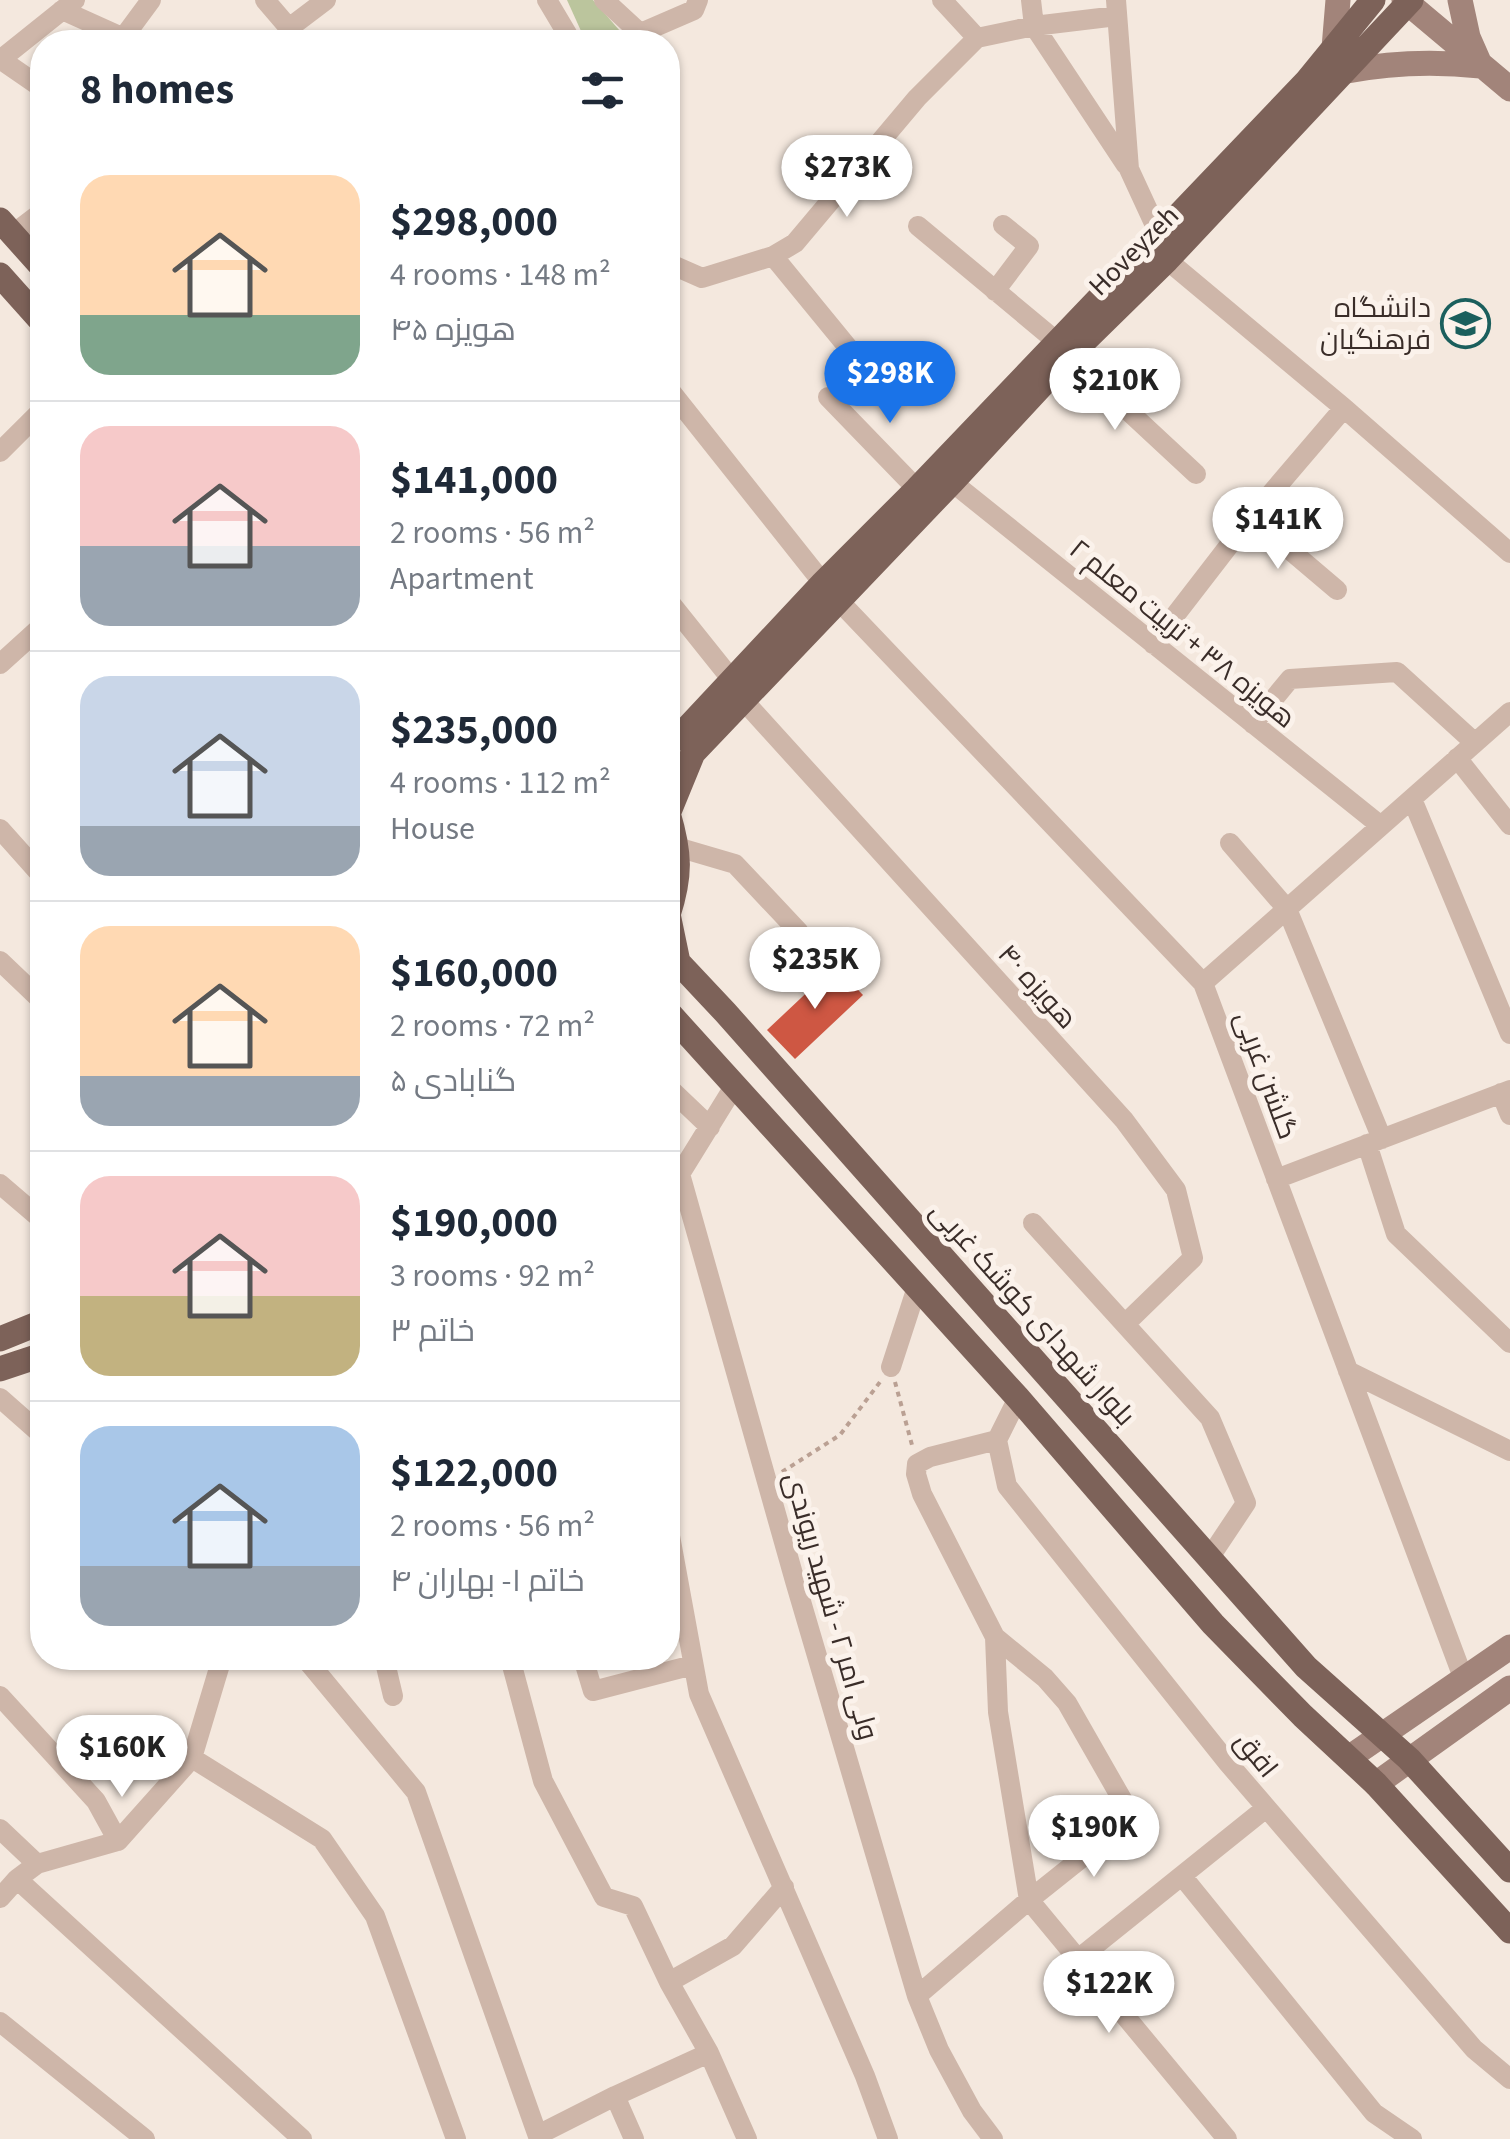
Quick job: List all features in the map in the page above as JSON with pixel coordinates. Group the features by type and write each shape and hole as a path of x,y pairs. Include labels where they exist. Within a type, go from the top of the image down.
{"main road":[{"name":"Hoveyzeh","path":"680,736 738,690 832,592 952,482 1159,234 1306,81 1373,0"},
{"name":"Hoveyzeh","path":"832,592 916,490 1062,349 1167,260 1347,71 1408,1"},
{"path":"6,227 30,253"},
{"path":"4,286 30,311"},
{"name":"Hoveyzeh","path":"680,784 693,753 738,690"},
{"name":"بلوار شهدای کوشک غربی","path":"680,964 1306,1667 1409,1759 1510,1870"},
{"path":"680,1025 1018,1398 1212,1624 1376,1784 1510,1931"},
{"path":"0,1339 30,1327"},
{"path":"0,1369 30,1359"},
{"path":"1212,1624 1242,1593"}],"street":[{"path":"134,30 151,0"},
{"path":"265,0 290,30"},
{"path":"300,30 326,0"},
{"path":"547,0 565,30"},
{"path":"604,0 637,30"},
{"path":"647,30 694,10 698,0"},
{"path":"942,0 977,38"},
{"path":"1031,0 1034,26 1129,169 1159,234"},
{"path":"1334,48 1338,0"},
{"path":"1460,0 1468,36 1481,66"},
{"path":"1408,1 1510,88"},
{"path":"38,30 69,5 111,30"},
{"path":"680,268 702,278 773,256 796,243 917,98 977,38 1117,8 1129,169"},
{"path":"30,36 0,60 30,80"},
{"path":"1347,71 1414,62 1481,66"},
{"path":"6,227 30,217"},
{"path":"995,290 1029,246 1003,225"},
{"path":"918,226 1062,349 1196,474"},
{"path":"773,256 855,356"},
{"path":"1167,260 1510,553"},
{"path":"828,397 916,490"},
{"name":"گلشن غربی","path":"680,403 832,592 1203,983 1464,1680"},
{"path":"1153,644 1251,517 1344,408"},
{"path":"0,452 30,422"},
{"name":"هویزه ۳۸ + تربیت معلم ۲","path":"952,482 1380,826"},
{"path":"1251,517 1337,590"},
{"path":"680,615 738,690"},
{"path":"0,664 30,637"},
{"path":"1253,724 1290,679 1397,672 1475,743"},
{"name":"هویزه ۴۰","path":"738,690 1124,1120 1176,1190 1193,1258 1125,1324"},
{"path":"1203,983 1510,712"},
{"path":"1457,758 1510,824"},
{"path":"1412,798 1510,1034"},
{"path":"0,828 30,862"},
{"path":"1230,844 1287,909 1375,1142 1396,1234 1510,1343"},
{"path":"680,848 735,864 800,932"},
{"path":"0,961 30,990"},
{"path":"680,1172 735,1086"},
{"path":"1276,1179 1506,1092 1510,1115"},
{"path":"680,1098 710,1127"},
{"path":"0,1184 30,1210"},
{"name":"ولی امر ۲ - شهید ریوندی","path":"680,1200 767,1481 917,1996 939,2050 972,2111 994,2139"},
{"path":"1033,1222 1210,1418 1246,1502 1210,1557"},
{"path":"892,1367 918,1287"},
{"path":"1348,1371 1510,1451"},
{"path":"0,1398 30,1424"},
{"path":"917,1996 1028,1900 1108,1837 1135,1822 1068,1704 1045,1678 995,1638 922,1494 916,1474 917,1464 930,1457 997,1440 1018,1398"},
{"name":"افق","path":"997,1440 1007,1486 1266,1808 1474,2048 1510,2078"},
{"path":"680,1592 699,1694 865,2076 888,2139"},
{"path":"995,1638 998,1712 1028,1900 1227,2139"},
{"path":"1350,1758 1510,1647"},
{"path":"680,1668 693,1665"},
{"path":"0,1898 37,1864 118,1841 192,1758 220,1670"},
{"path":"316,1670 416,1792 538,2137 709,2053"},
{"path":"387,1670 394,1696"},
{"path":"513,1670 543,1780 604,1896 632,1906 709,2053 747,2139"},
{"path":"587,1670 593,1691 674,1670"},
{"path":"1376,1784 1510,1688"},
{"path":"0,1696 96,1800 118,1841"},
{"path":"192,1758 322,1839 375,1916 456,2139"},
{"path":"1078,1958 1266,1808"},
{"path":"0,1829 37,1864"},
{"path":"1182,1876 1374,2113 1412,2139"},
{"path":"17,1879 302,2139"},
{"path":"669,1982 733,1946 784,1887"},
{"path":"0,2022 146,2139"},
{"path":"616,2096 634,2139"}],"path":[{"path":"767,1481 840,1435 892,1367"},
{"path":"892,1367 917,1464"}],"green space":[{"path":"567,0 593,0 619,30 581,30"}],"building":[{"path":"835,966 863,995 795,1059 767,1030"}],"place":[{"name":"دانشگاه فرهنگیان","path":"1466,323"}]}
